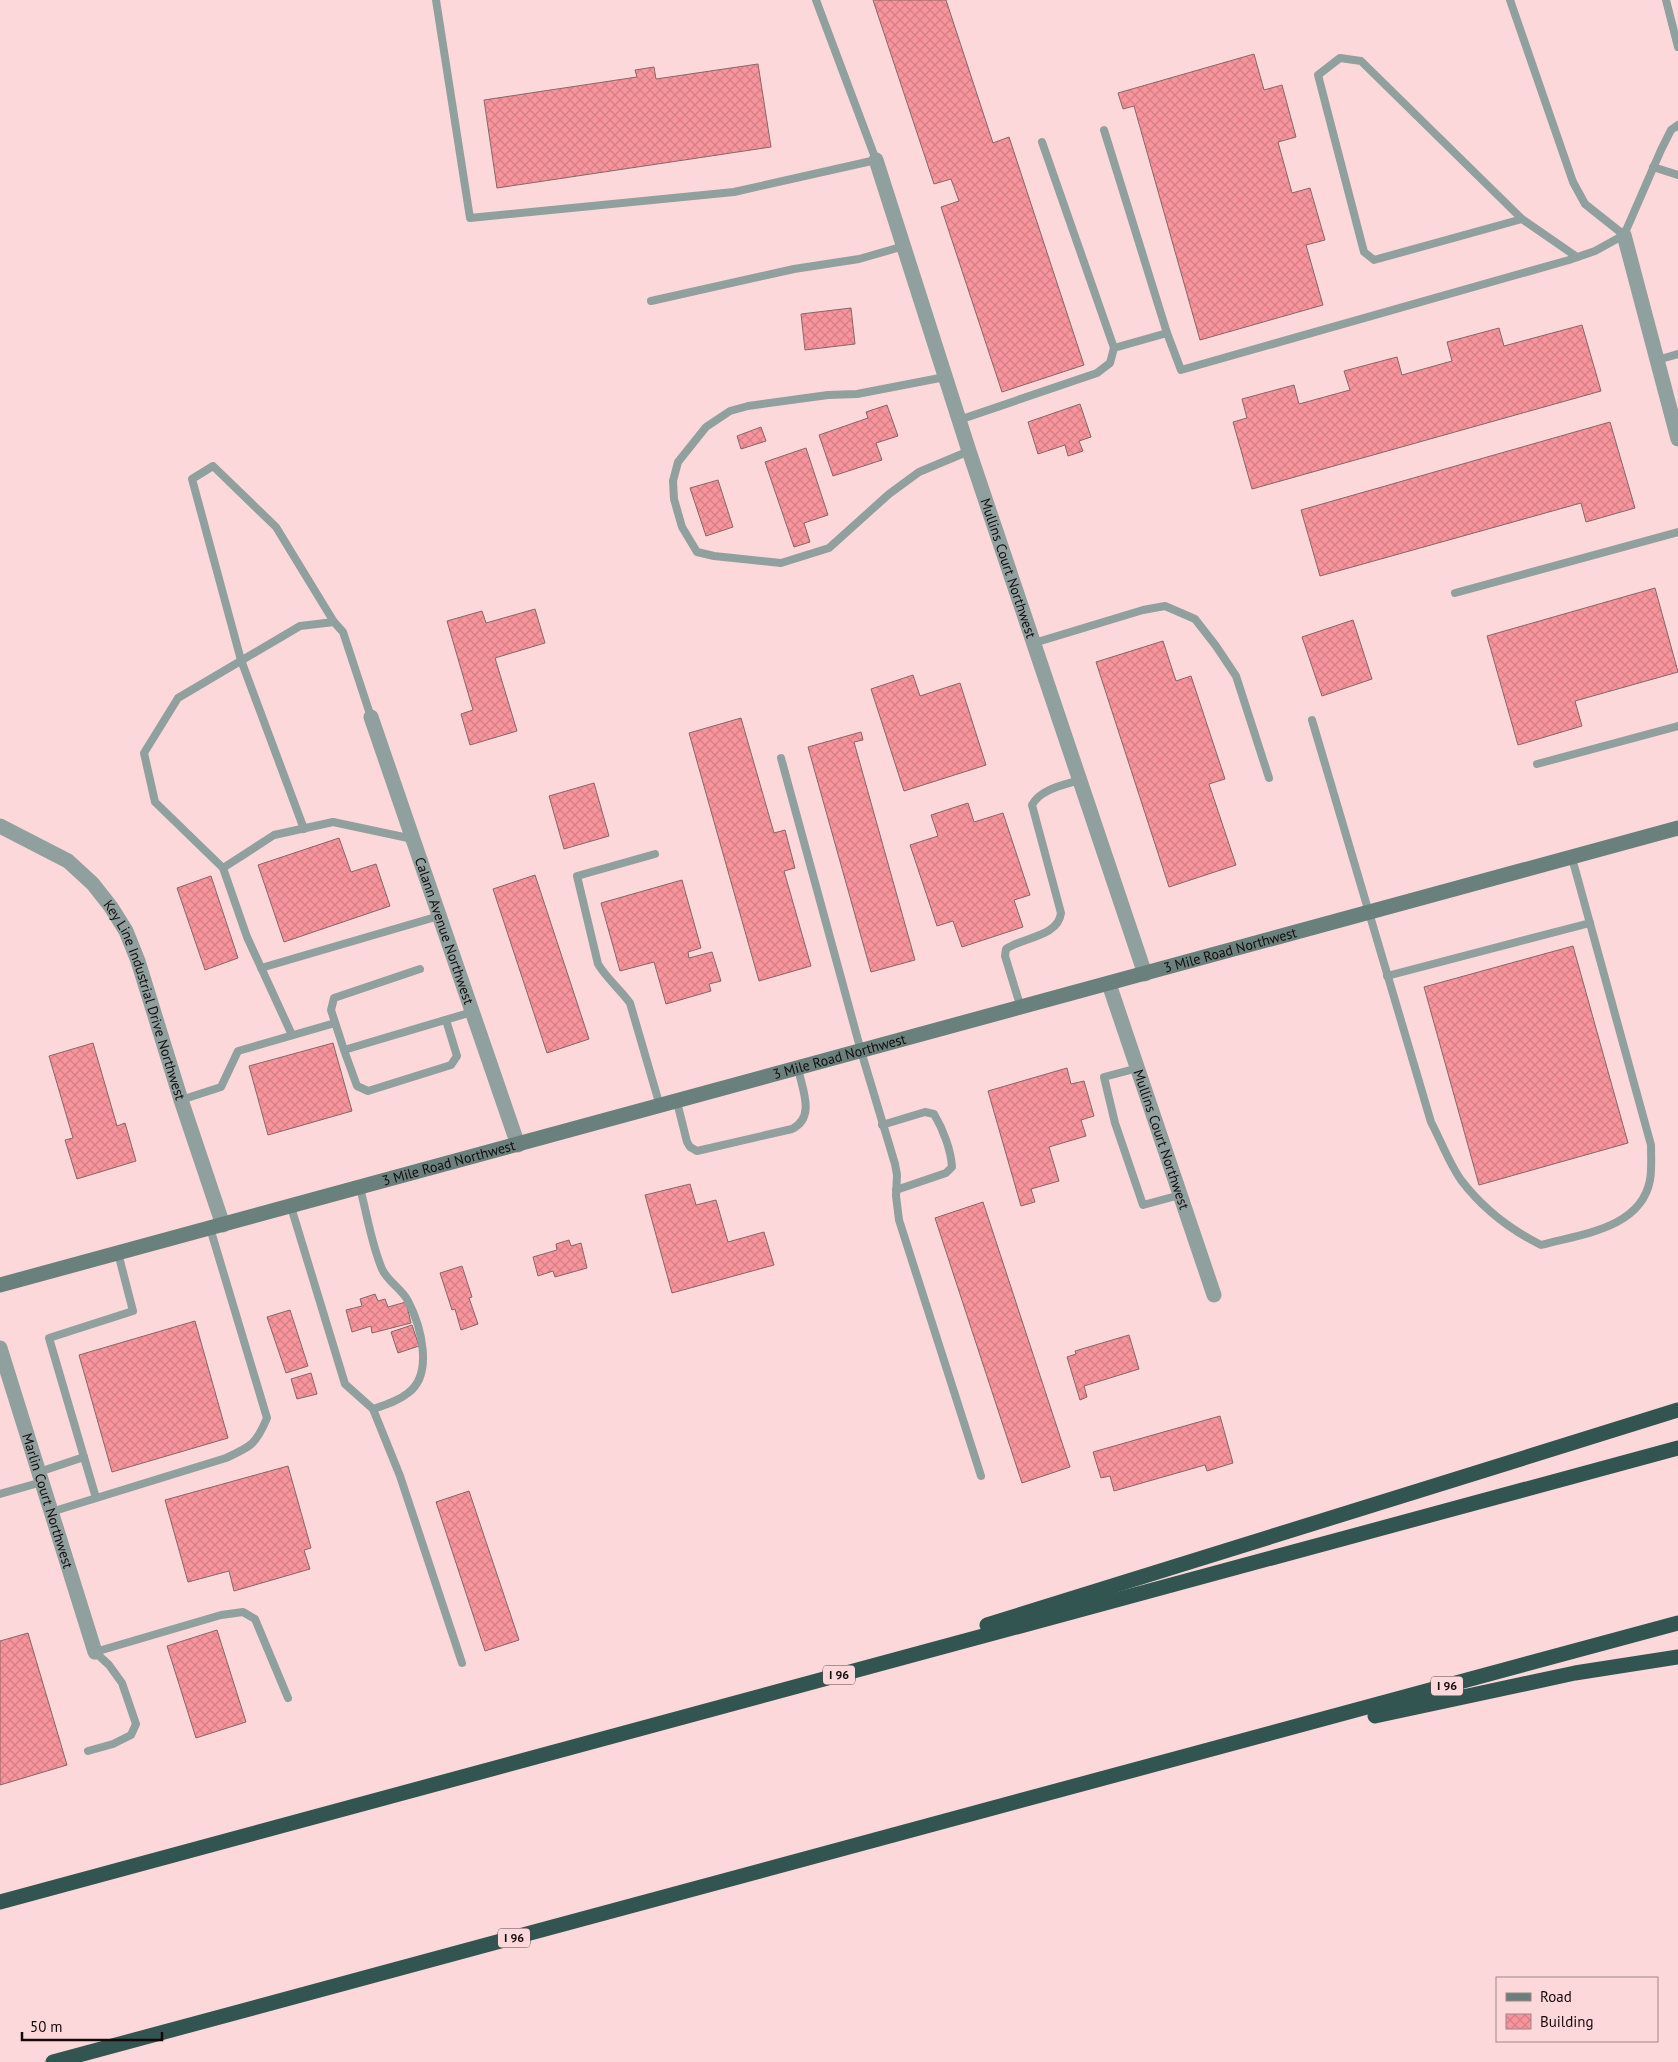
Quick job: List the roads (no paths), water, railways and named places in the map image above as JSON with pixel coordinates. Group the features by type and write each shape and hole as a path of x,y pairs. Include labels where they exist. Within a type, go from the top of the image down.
{"highway":[{"path":"743,1700 1678,1410"},
{"name":"I 96","path":"0,1902 1678,1448"},
{"name":"I 96","path":"53,2062 1678,1623"},
{"path":"1216,1749 1575,1673 1678,1657"}],"main road":[{"name":"3 Mile Road Northwest","path":"0,1285 1678,828"}],"street":[{"name":"Mullins Court Northwest","path":"876,160 969,451 1145,974"},
{"path":"1624,235 1657,360 1675,418 1678,438"},
{"name":"Calann Avenue Northwest","path":"371,717 518,1145"},
{"name":"Key Line Industrial Drive Northwest","path":"0,826 68,861 93,884 111,907 126,931 138,961 181,1100 217,1227"},
{"name":"Mullins Court Northwest","path":"1109,984 1214,1295"},
{"name":"Marlin Court Northwest","path":"0,1348 95,1652"}],"lane":[{"path":"436,0 470,218 734,192 876,160 816,0"},
{"path":"1510,0 1573,182 1585,204 1624,235"},
{"path":"1666,0 1678,47"},
{"path":"1522,219 1374,260 1364,252 1318,75 1340,58 1361,61 1522,219 1577,257"},
{"path":"1104,130 1167,333 1181,370 1595,251 1624,235 1671,130 1678,125"},
{"path":"959,420 1097,374 1110,363 1114,348 1042,142"},
{"path":"1653,167 1678,175"},
{"path":"651,300 794,269 859,259 904,246"},
{"path":"1114,348 1167,333"},
{"path":"1657,360 1678,354"},
{"path":"946,376 857,394 828,394 788,399 730,411 706,427 678,462 673,481 674,499 682,527 697,552 714,556 781,563 830,548 889,494 919,472 969,451"},
{"path":"304,829 242,660 192,479 213,466 276,526 334,622 343,632 371,717"},
{"path":"1455,594 1678,532"},
{"path":"1034,642 1143,610 1165,606 1195,619 1236,676 1269,778"},
{"path":"292,1035 247,937 223,868 155,802 144,753 178,698 300,626 334,622"},
{"path":"1312,720 1386,976 1431,1122 1461,1180 1492,1213 1514,1231 1540,1245 1617,1224 1638,1208 1650,1181 1651,1145 1572,858"},
{"path":"1537,764 1678,726"},
{"path":"781,758 861,1052 897,1175 896,1190 899,1220 982,1476"},
{"path":"1021,1008 1004,956 1006,949 1013,944 1053,929 1060,921 1061,913 1032,805 1035,798 1043,792 1080,780"},
{"path":"223,868 274,835 333,822 413,839"},
{"path":"655,854 577,876 598,964 605,976 619,988 630,1002 660,1106"},
{"path":"261,968 439,916"},
{"path":"1386,976 1590,923"},
{"path":"420,969 334,998 331,1010 357,1086 368,1091 451,1065 456,1056 446,1020"},
{"path":"344,1050 472,1012"},
{"path":"181,1100 221,1087 238,1051 335,1023"},
{"path":"677,1102 687,1142 690,1148 697,1151 792,1129 800,1125 806,1117 807,1110 798,1068"},
{"path":"1138,1068 1104,1077 1115,1123 1143,1205 1180,1195"},
{"path":"882,1125 925,1112 934,1114 939,1122 952,1159 952,1167 946,1173 896,1190"},
{"path":"360,1188 382,1270 408,1301 424,1353 423,1366 418,1381 409,1393 397,1400 373,1409"},
{"path":"291,1207 345,1384 373,1409 400,1476 462,1663"},
{"path":"51,1512 226,1458 248,1448 259,1438 268,1418 217,1227"},
{"path":"96,1498 49,1338 133,1311 118,1253"},
{"path":"0,1494 84,1457"},
{"path":"95,1652 221,1615 243,1612 255,1619 288,1698"},
{"path":"88,1751 113,1744 132,1735 136,1724 122,1683 109,1665 95,1652"}]}
